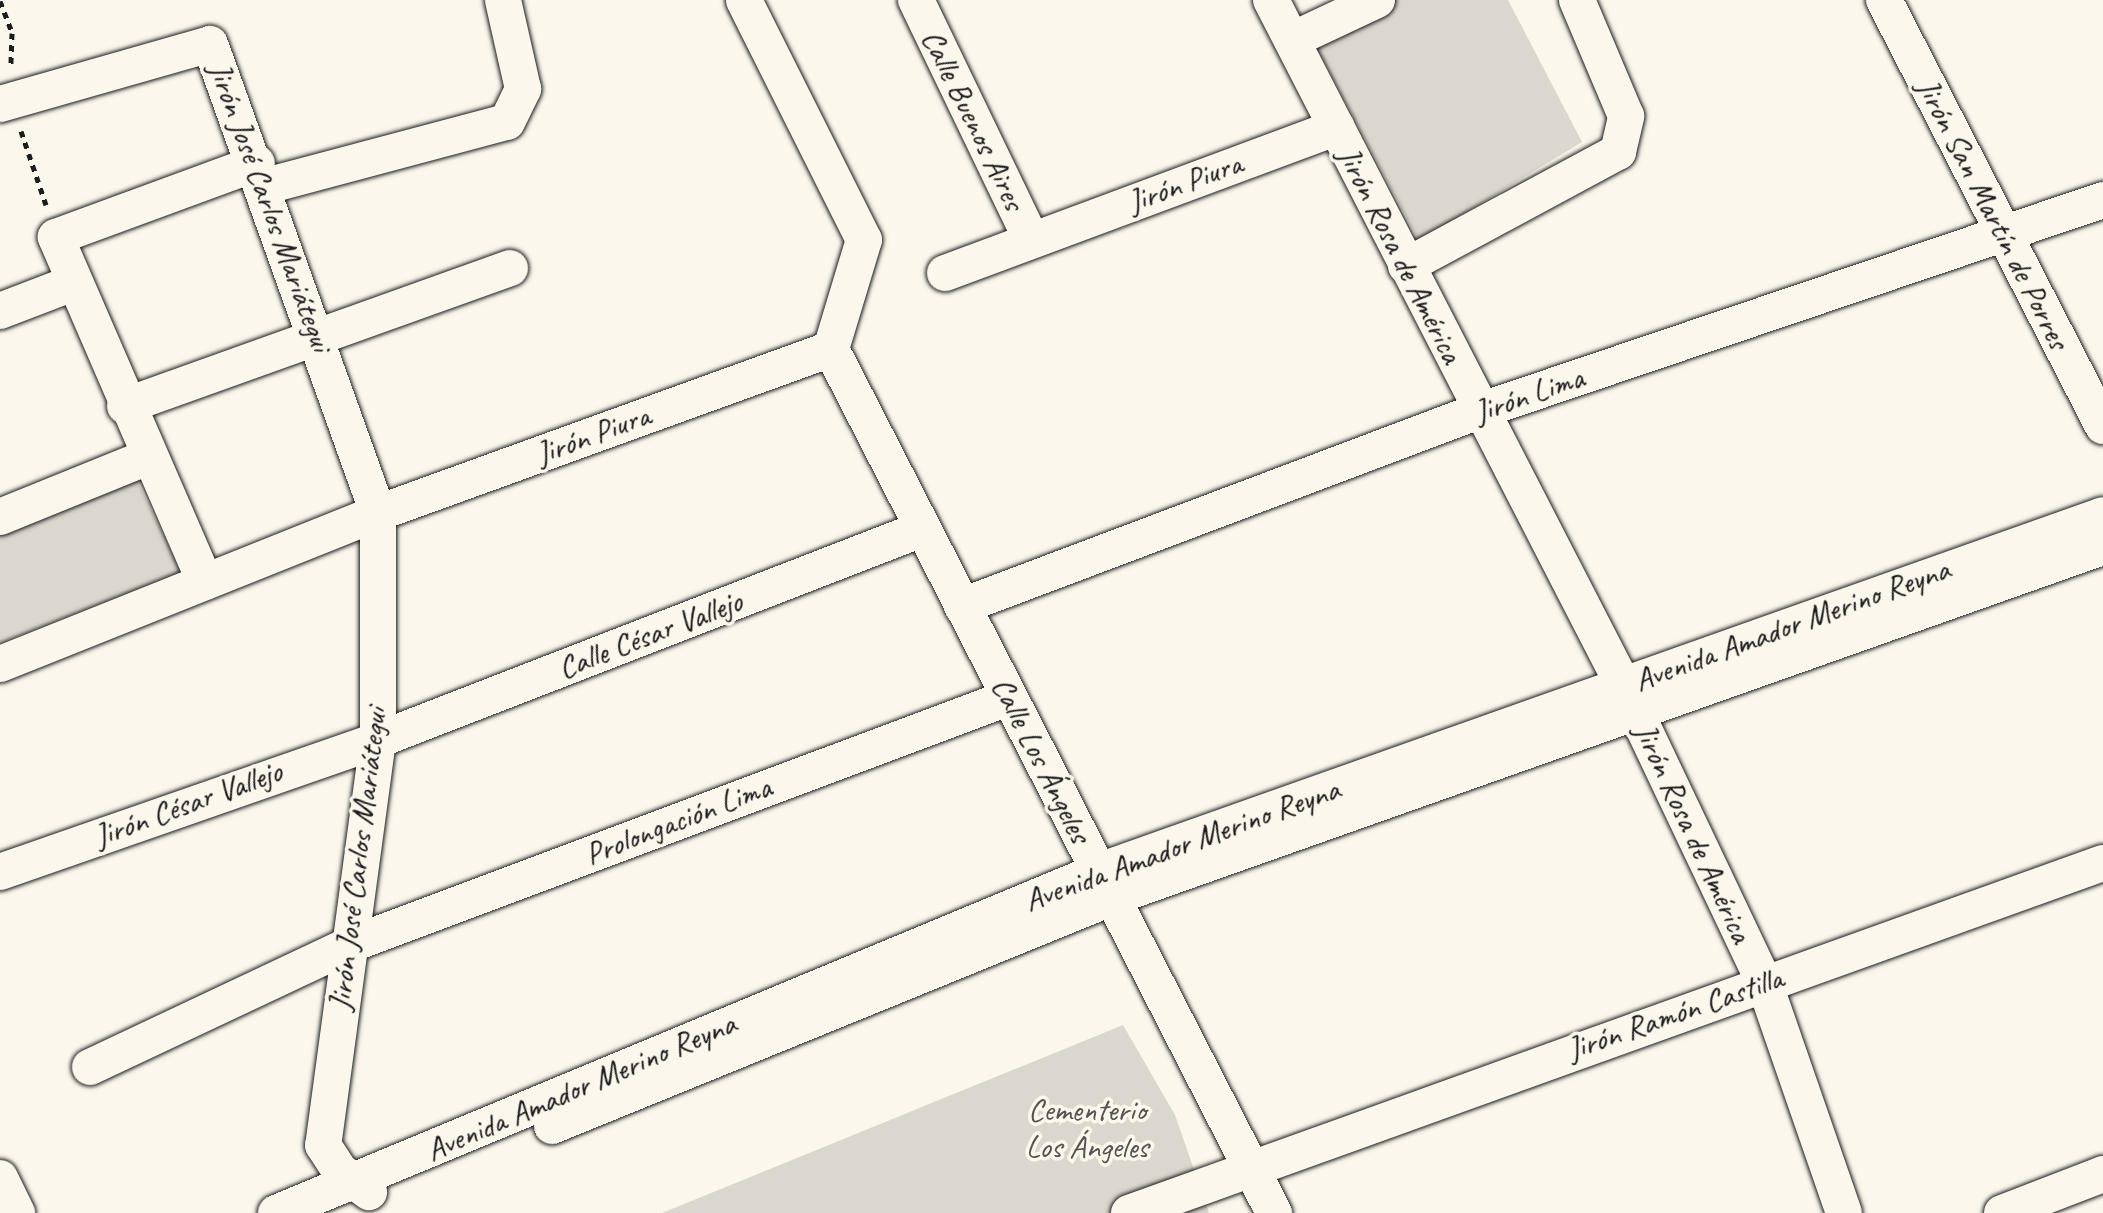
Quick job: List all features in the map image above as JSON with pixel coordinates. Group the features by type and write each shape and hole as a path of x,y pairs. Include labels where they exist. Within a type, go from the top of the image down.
{"street":[{"path":"205,582 125,406 56,237 262,175 488,129 515,114 523,89 503,0"},
{"path":"744,0 864,240 831,349"},
{"name":"Calle Buenos Aires","path":"916,0 1031,239"},
{"name":"Jirón Rosa de América","path":"1271,0 1479,411 1630,699 1764,982 1844,1213"},
{"path":"1292,40 1377,0"},
{"path":"1406,266 1618,152 1626,116 1577,0"},
{"name":"Jirón San Martín de Porres","path":"1884,0 2003,237 2103,426"},
{"name":"Jirón José Carlos Mariátegui","path":"0,104 210,44 262,175 378,513 378,740 323,1145 366,1189"},
{"name":"Jirón Piura","path":"945,273 1337,127"},
{"name":"Jirón Lima","path":"962,606 1479,411 2003,237 2103,200"},
{"path":"125,406 510,268"},
{"path":"0,311 73,283"},
{"name":"Jirón Piura","path":"0,664 378,513 831,349"},
{"name":"Calle Los Ángeles","path":"831,349 1274,1213"},
{"path":"0,517 148,457"},
{"name":"Avenida Amador Merino Reyna","path":"1630,699 2103,515"},
{"name":"Calle César Vallejo","path":"378,740 922,529"},
{"name":"Avenida Amador Merino Reyna","path":"276,1213 366,1189 1105,885 1630,699 2103,547"},
{"name":"Prolongación Lima","path":"90,1067 349,945 1008,698"},
{"name":"Jirón César Vallejo","path":"0,872 378,740"},
{"name":"Jirón Ramón Castilla","path":"1129,1213 1247,1165 2103,863"},
{"path":"2002,1213 2103,1174"},
{"path":"0,1178 17,1213"},
{"name":"Avenida Amador Merino Reyna","path":"339,1213 366,1189"}],"green space":[{"path":"1391,0 1508,0 1582,142 1419,241 1312,38"},
{"path":"135,476 181,572 0,643 0,532"},
{"name":"Cementerio Los Ángeles","path":"1123,1025 1175,1115 1209,1213 662,1213"}]}
